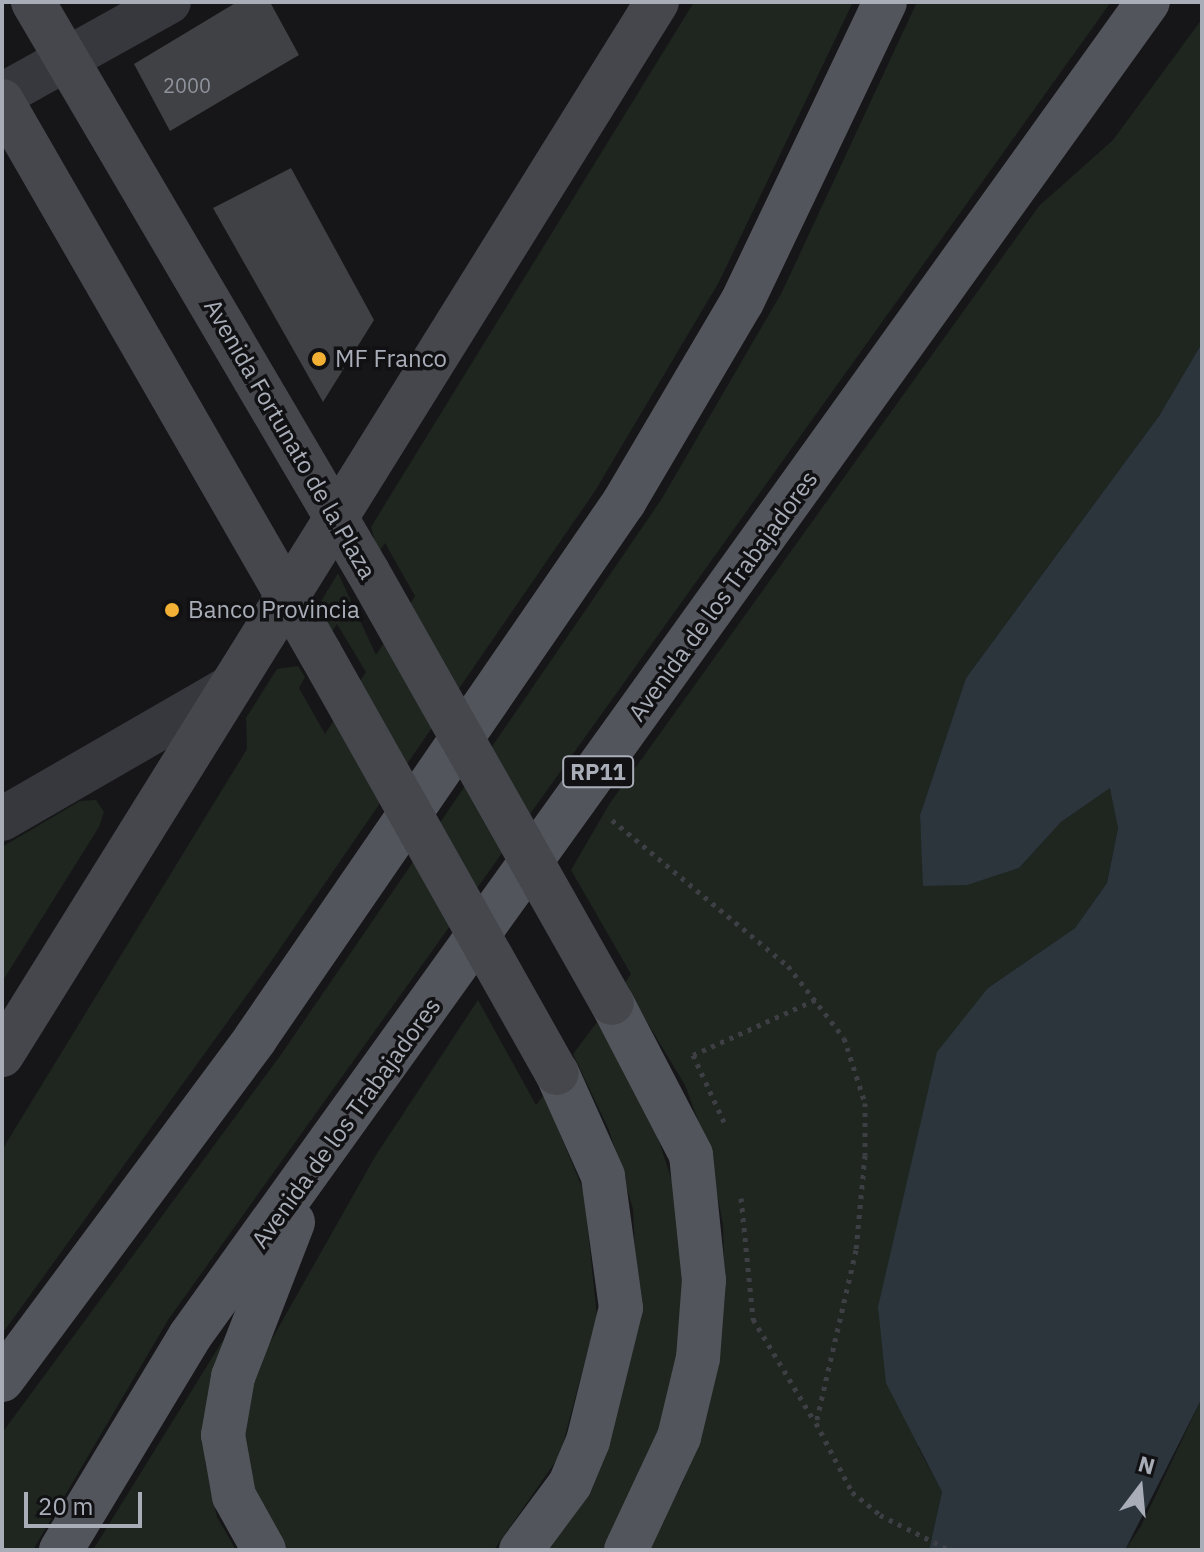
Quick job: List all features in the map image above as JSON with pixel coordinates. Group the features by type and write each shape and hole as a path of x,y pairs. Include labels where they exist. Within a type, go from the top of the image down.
{"main road":[{"name":"Avenida Fortunato de la Plaza","path":"33,2 368,572 612,1003 691,1155 704,1280 698,1358 679,1437 626,1550"},
{"path":"2,1055 334,513 657,2"},
{"path":"2,1380 255,1039 624,502 742,302 885,2"},
{"name":"Avenida de los Trabajadores","path":"61,1550 190,1336 310,1176 1148,2"},
{"path":"2,101 320,653 557,1073 603,1176 621,1308 588,1441 570,1484 521,1550"},
{"path":"264,1550 234,1496 223,1435 233,1377 310,1176"}],"street":[{"path":"2,95 169,2"},
{"path":"2,819 227,689"}],"path":[{"path":"582,795 788,966 818,999 852,1057 866,1120 856,1250 816,1423"},
{"path":"728,1138 693,1055 818,999"},
{"path":"738,1181 753,1319 816,1423 852,1492 905,1527 950,1550"}],"shaded area":[{"path":"694,2 853,2 719,282 595,491 270,963 2,1334 2,1150 247,749 246,718 277,669 298,666 305,677 299,688 325,734 366,672 337,624 331,633 317,608 338,573 376,655 415,596 385,543 378,553 371,527"},
{"path":"917,2 1111,2 168,1320 33,1550 2,1550 2,1433 280,1056 661,500 782,292"},
{"path":"1202,19 1202,343 1159,416 966,678 920,815 924,886 1019,868 1061,822 1111,787 1118,828 1107,883 1075,928 988,988 918,1447 942,1492 929,1550 647,1550 683,1482 714,1381 725,1297 723,1225 709,1150 685,1085 624,984 631,974 571,870 610,803 1039,206 1113,140"},
{"path":"1202,343 1202,1398 1125,1550 929,1550 942,1492 886,1383 878,1307 937,1052 988,988 1075,928 1107,883 1118,828 1110,788 1061,822 1019,868 967,885 923,886 920,815 966,678 1159,416"},
{"path":"96,800 104,812 99,827 2,982 2,847 80,801"},
{"path":"478,1000 536,1105 544,1095 584,1192 597,1316 560,1455 494,1550 287,1550 255,1505 241,1429 259,1362 376,1155"},
{"path":"597,1022 653,1123 674,1187 684,1267 680,1339 663,1426 613,1536 603,1550 547,1550 613,1425 638,1321 633,1209 609,1130 573,1054"},
{"path":"223,1340 205,1462 217,1517 236,1550 93,1550"},
{"path":"1202,1398 1202,1550 1125,1550 1141,1526"}],"building":[{"path":"237,2 270,2 299,55 170,131 134,64"},
{"path":"291,168 374,320 323,402 213,208"}],"place":[{"name":"MF Franco","path":"319,359"},
{"name":"Banco Provincia","path":"172,610"}]}
